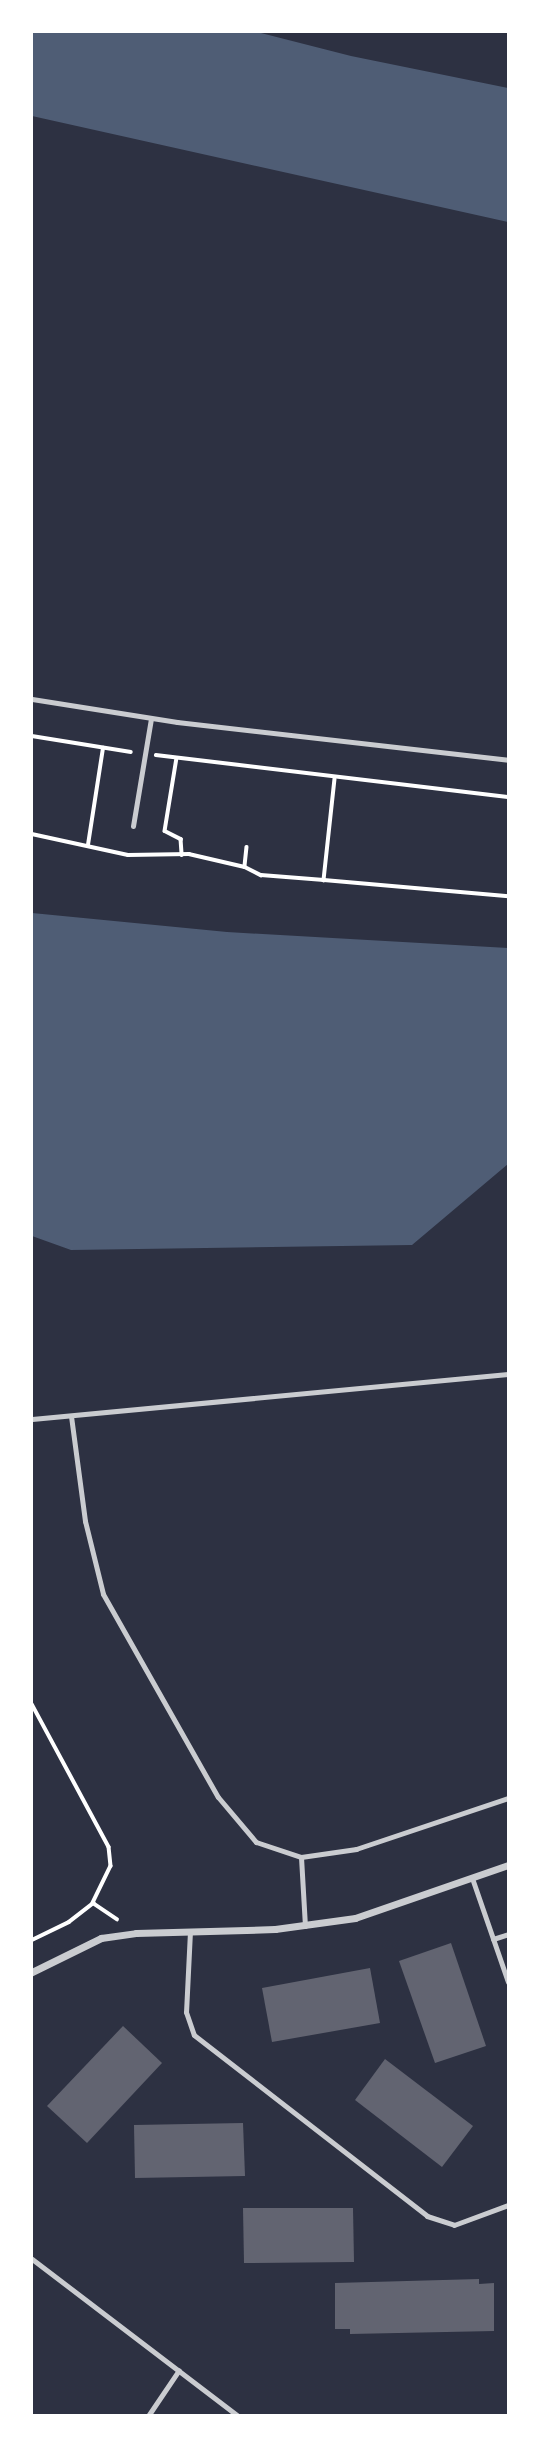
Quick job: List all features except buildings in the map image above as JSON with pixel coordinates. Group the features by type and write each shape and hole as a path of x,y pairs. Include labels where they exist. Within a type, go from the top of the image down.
{"street":[{"path":"32,1972 101,1938 305,1926 355,1917 509,1866"}],"lane":[{"path":"32,699 151,718 509,760"},
{"path":"133,826 151,718"},
{"path":"32,1419 509,1374"},
{"path":"71,1416 85,1521 103,1594 218,1797 256,1842 301,1857 356,1849 509,1798"},
{"path":"301,1857 305,1926"},
{"path":"472,1878 509,1982"},
{"path":"190,1931 186,2012 194,2035 427,2216 454,2225 508,2207"},
{"path":"493,1939 509,1934"},
{"path":"32,2259 238,2416"},
{"path":"148,2416 178,2370"}],"path":[{"path":"32,736 335,779 509,797"},
{"path":"88,845 103,747"},
{"path":"177,758 165,831 181,839 182,855"},
{"path":"324,880 335,779"},
{"path":"32,834 128,855 182,855 245,867 261,875 509,896"},
{"path":"245,867 247,847"},
{"path":"32,1704 109,1847 111,1866 93,1903 69,1922 32,1940"},
{"path":"93,1903 117,1919"}],"water":[{"path":"32,32 257,32 351,56 508,88 508,222 32,116"},
{"path":"32,913 227,932 508,948 508,1164 412,1245 71,1250 32,1236"}]}
